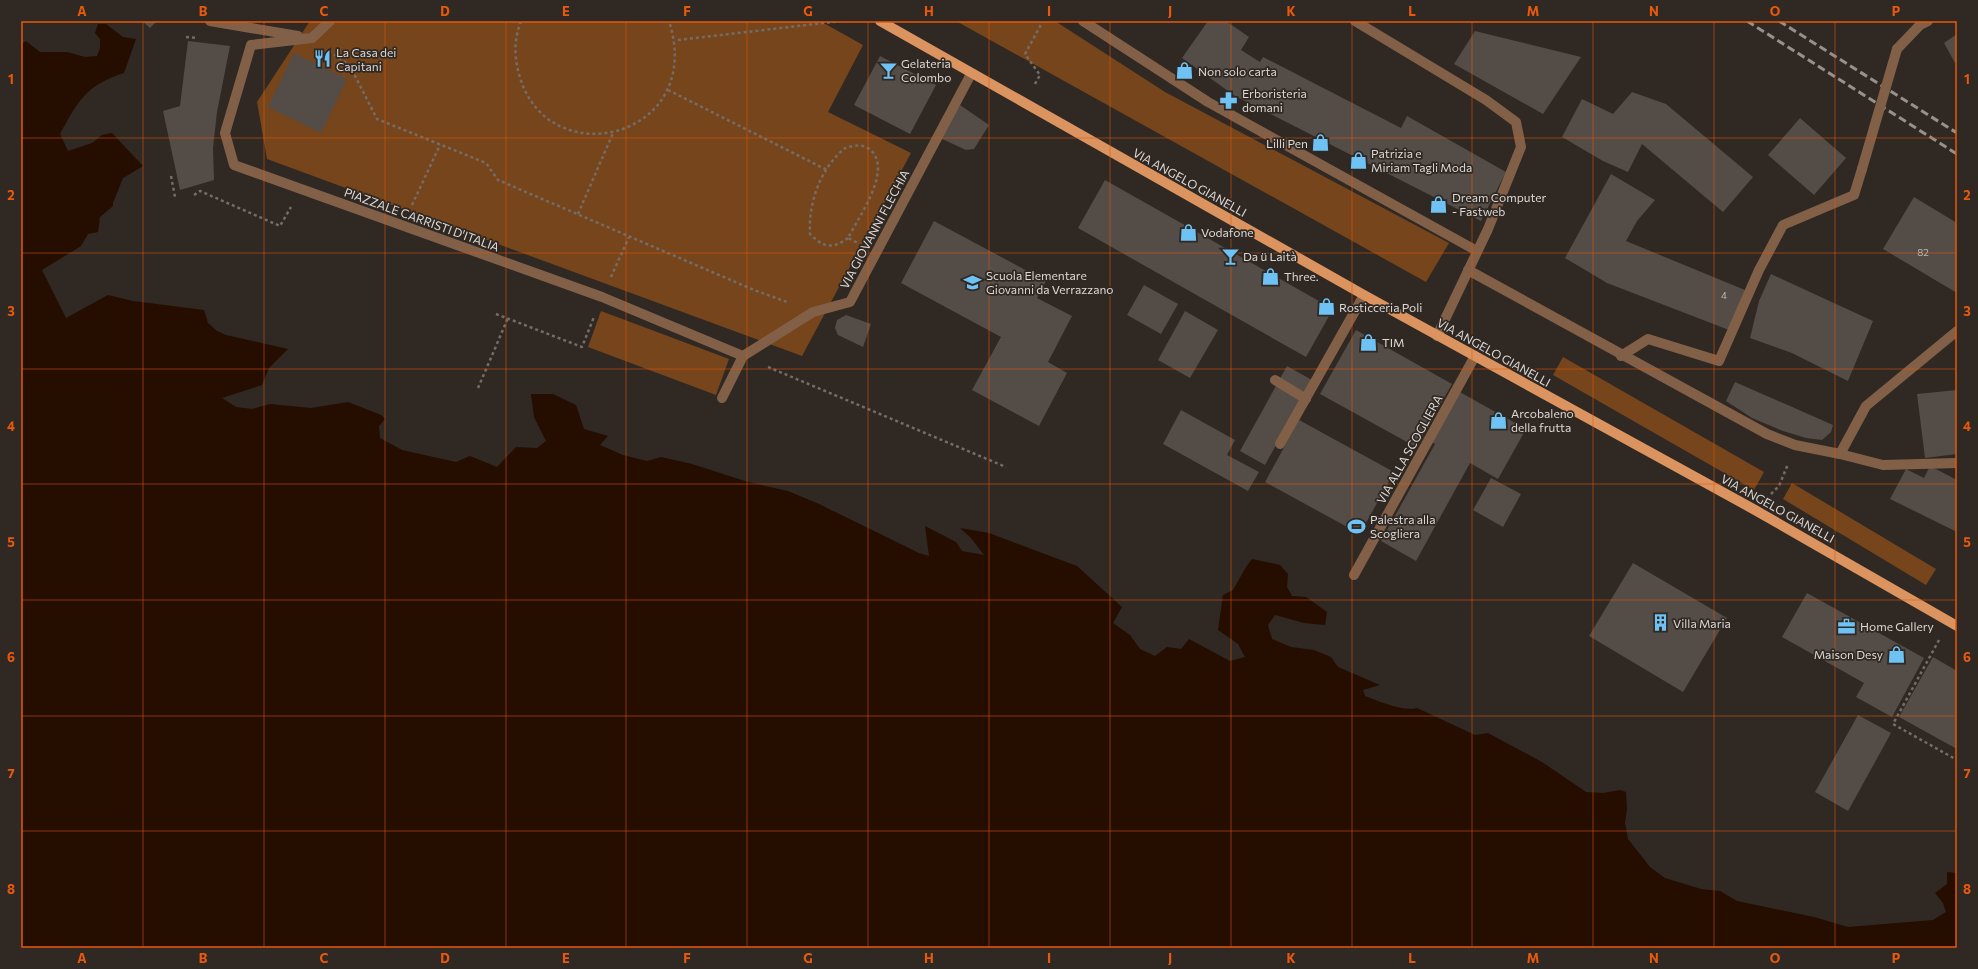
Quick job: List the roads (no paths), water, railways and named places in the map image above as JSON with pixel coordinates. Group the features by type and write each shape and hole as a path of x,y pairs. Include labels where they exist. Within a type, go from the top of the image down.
{"main road":[{"name":"VIA ANGELO GIANELLI","path":"880,21 1024,104 1437,336 1755,510 1953,624"}],"street":[{"path":"210,21 312,38 330,21"},
{"path":"1083,21 1208,102 1478,251"},
{"path":"1355,21 1486,100 1516,122 1521,147 1478,251 1437,336"},
{"path":"1621,356 1648,339 1719,361 1759,270 1783,225 1854,195 1896,49 1920,25 1928,21"},
{"name":"PIAZZALE CARRISTI D'ITALIA","path":"312,38 252,45 225,134 234,165 602,297 743,356"},
{"name":"VIA GIOVANNI FLECHIA","path":"743,356 813,312 850,302 971,74"},
{"path":"1468,270 1621,356 1767,434 1795,445 1883,465 1957,463"},
{"path":"1280,444 1364,295"},
{"path":"1840,454 1866,406 1957,332"},
{"path":"722,398 743,356"},
{"name":"VIA ALLA SCOGLIERA","path":"1354,575 1475,356"},
{"path":"1275,380 1306,399"}],"railway":[{"path":"1747,21 1957,154"},
{"path":"1779,21 1957,133"}],"place":[{"name":"La Casa dei Capitani","path":"323,59"},
{"name":"Gelateria Colombo","path":"888,70"},
{"name":"Non solo carta","path":"1185,71"},
{"name":"Erboristeria domani","path":"1229,100"},
{"name":"Lilli Pen","path":"1321,143"},
{"name":"Patrizia e Miriam Tagli Moda","path":"1358,160"},
{"name":"Dream Computer - Fastweb","path":"1439,204"},
{"name":"Vodafone","path":"1188,232"},
{"name":"Da ü Laità","path":"1230,256"},
{"name":"Three.","path":"1271,276"},
{"name":"Scuola Elementare Giovanni da Verrazzano","path":"973,282"},
{"name":"Rosticceria Poli","path":"1326,307"},
{"name":"TIM","path":"1369,342"},
{"name":"Arcobaleno della frutta","path":"1498,420"},
{"name":"Palestra alla Scogliera","path":"1357,526"},
{"name":"Villa Maria","path":"1660,623"},
{"name":"Home Gallery","path":"1847,626"},
{"name":"Maison Desy","path":"1896,654"}]}
